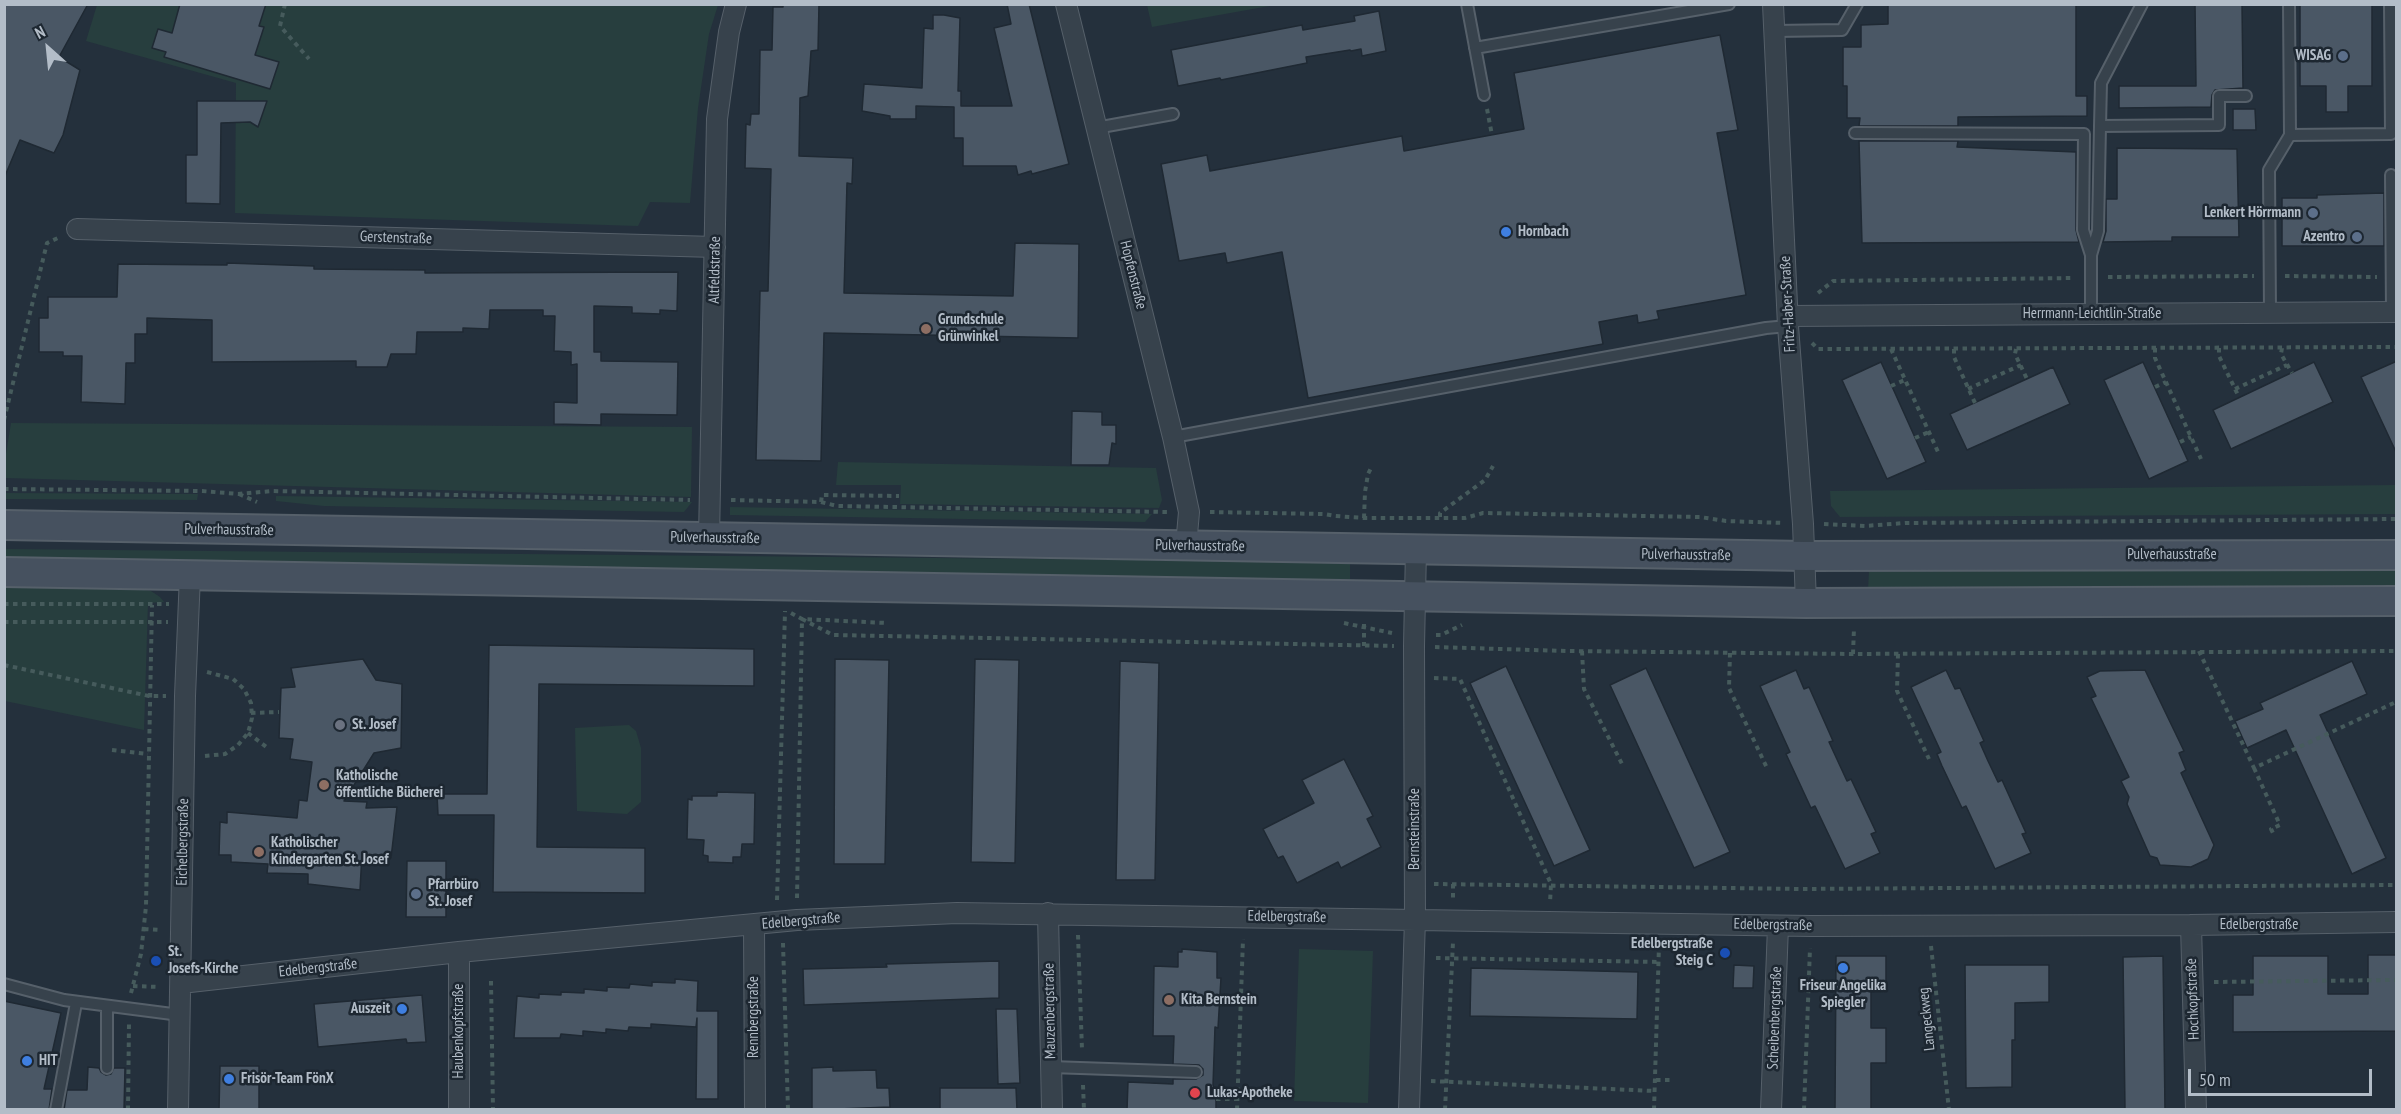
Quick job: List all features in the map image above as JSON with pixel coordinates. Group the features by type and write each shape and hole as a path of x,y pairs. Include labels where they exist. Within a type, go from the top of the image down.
{"main road":[{"path":"4,517 76,527"},
{"name":"Pulverhausstraße","path":"4,525 1805,556 2397,555"},
{"path":"4,572 190,588 1415,597 1806,603 2397,601"}],"street":[{"name":"Altfeldstraße","path":"709,538 717,118 724,62 736,4"},
{"name":"Hopfenstraße","path":"1066,4 1173,437 1189,512 1186,546"},
{"name":"Fritz-Haber-Straße","path":"1773,4 1788,321 1805,556 1806,603"},
{"name":"Gerstenstraße","path":"76,229 716,247"},
{"name":"Herrmann-Leichtlin-Straße","path":"1788,321 2091,314 2394,312"},
{"name":"Bernsteinstraße","path":"1408,1110 1415,919 1416,549"},
{"name":"Eichelbergstraße","path":"178,1110 180,1015 171,985 190,588"},
{"name":"Edelbergstraße","path":"171,985 459,952 785,921 957,913 1078,913 1778,926 2191,926 2397,922"},
{"name":"Mauzenbergstraße","path":"1048,913 1052,1110"},
{"name":"Rennbergstraße","path":"754,925 755,1110"},
{"name":"Scheibenbergstraße","path":"1771,1110 1778,926"},
{"name":"Hochkopfstraße","path":"2191,926 2196,1110"},
{"name":"Haubenkopfstraße","path":"459,952 459,1110"}],"lane":[{"path":"1467,4 1484,95"},
{"path":"1475,48 1729,4"},
{"path":"1775,32 1842,30 1857,4"},
{"path":"2091,314 2091,255 2098,231 2101,83 2142,4"},
{"path":"2270,313 2269,170 2290,135 2289,4"},
{"path":"2290,135 2391,134 2390,4"},
{"path":"2100,126 2219,125 2219,96 2246,96"},
{"path":"1096,128 1173,114"},
{"path":"1855,133 2084,134 2083,230 2091,255"},
{"path":"2391,175 2394,312"},
{"path":"1173,437 1766,328 1788,321"},
{"path":"4,984 64,1000 180,1015"},
{"path":"56,1110 76,1002"},
{"path":"107,1007 107,1068"},
{"path":"1051,1067 1196,1072"}],"path":[{"path":"285,4 280,26 309,59"},
{"path":"1484,95 1492,135"},
{"path":"4,420 46,243 76,229"},
{"path":"1788,321 1818,349 2397,347"},
{"path":"2155,348 2155,358 2201,459"},
{"path":"2219,348 2219,356 2239,397"},
{"path":"2282,348 2281,354 2292,373"},
{"path":"1891,349 1939,454"},
{"path":"1954,349 1954,357 1975,403"},
{"path":"2016,349 2015,354 2027,379"},
{"path":"1968,389 2021,365"},
{"path":"2235,388 2287,365"},
{"path":"1892,386 1905,380"},
{"path":"2155,387 2166,382"},
{"path":"1915,438 1929,432"},
{"path":"2180,442 2191,437"},
{"path":"1364,518 1365,492 1372,466"},
{"path":"1440,517 1440,513 1485,480 1493,466"},
{"path":"4,489 202,491 238,494"},
{"path":"822,502 822,495 899,496"},
{"path":"1189,512 1324,514 1364,518 1465,518 1483,513 1494,513 1700,517 1726,521"},
{"path":"1865,526 1905,523 2397,519"},
{"path":"4,604 152,605 190,588"},
{"path":"128,1110 129,1009 144,929 152,605"},
{"path":"788,1110 785,921 785,609 833,634 1414,640 1582,651 1730,653 2397,651"},
{"path":"802,619 887,623"},
{"path":"785,921 802,619"},
{"path":"4,622 188,621"},
{"path":"1364,626 1414,640"},
{"path":"1582,651 1584,689 1623,766"},
{"path":"2199,651 2280,825 2271,829 2273,833"},
{"path":"1730,653 1729,688 1767,768"},
{"path":"1898,654 1897,691 1929,759"},
{"path":"4,665 149,696 185,696"},
{"path":"198,755 210,757 225,754 238,746 248,733 252,713 251,703 244,689 233,679 203,672"},
{"path":"1414,677 1460,679 1551,884 1549,921"},
{"path":"2254,768 2397,702"},
{"path":"252,713 279,712"},
{"path":"248,733 269,749"},
{"path":"112,750 148,754"},
{"path":"1415,884 1551,884 1680,889 2397,885"},
{"path":"1445,1110 1453,958 1453,885"},
{"path":"1078,913 1084,1110"},
{"path":"1237,1110 1244,916"},
{"path":"1654,1110 1660,924"},
{"name":"Langeckweg","path":"1929,925 1949,1110"},
{"path":"1804,1110 1811,926"},
{"path":"144,929 162,930 162,938"},
{"path":"1414,957 1659,962"},
{"path":"2193,982 2397,980"},
{"path":"491,981 493,1110"},
{"path":"132,986 171,985"},
{"path":"1410,1080 1655,1090"},
{"path":"1656,1080 1670,1080"},
{"path":"1216,1099 1237,1100"}],"green space":[{"path":"1147,4 1275,5 1152,27"},
{"path":"97,5 718,5 709,34 698,108 690,203 650,202 638,226 235,213 236,83 86,41"},
{"path":"11,423 692,427 691,497 5,478 5,460"},
{"path":"838,462 1156,468 1162,500 1159,508 900,504 901,485 836,485"},
{"path":"2396,485 2396,514 1840,517 1831,506 1830,491"},
{"path":"5,493 198,494 197,500 5,499"},
{"path":"276,496 692,502 684,512 324,506 276,501"},
{"path":"730,507 1152,514 1145,522 730,515"},
{"path":"5,549 1350,562 1350,581 5,559"},
{"path":"2396,568 2396,586 1868,590 1869,571"},
{"path":"5,586 140,589 151,591 160,597 164,602 148,603 144,730 5,701"},
{"path":"629,725 636,731 641,748 641,802 627,814 577,811 575,728"},
{"path":"1299,949 1373,951 1368,1103 1294,1101"}],"building":[{"path":"4,4 88,4 59,57 80,70 63,135 54,153 20,140 5,176"},
{"path":"180,4 266,4 259,26 264,27 255,55 279,62 270,89 164,57 166,52 152,48 158,29 172,33"},
{"path":"783,4 819,4 818,50 811,51 808,96 800,98 799,156 853,158 852,184 847,183 844,293 1013,296 1015,243 1079,244 1078,338 824,333 821,461 756,460 760,291 768,291 771,169 745,168 746,124 750,125 751,114 759,114 760,50 772,50 773,7 783,7"},
{"path":"1007,4 1029,4 1069,164 1032,174 1031,171 1018,175 1016,166 963,166 963,138 954,138 954,107 916,106 916,119 890,119 890,116 862,111 864,84 922,88 924,28 933,29 933,15 960,18 958,91 961,91 961,106 1012,106 994,28 1011,24"},
{"path":"1888,4 2076,4 2076,96 2087,96 2087,116 1958,117 1958,126 1859,126 1860,118 1847,118 1847,86 1843,86 1843,47 1861,47 1861,25 1888,24"},
{"path":"2195,4 2242,4 2243,88 2215,90 2211,107 2119,108 2119,86 2196,86"},
{"path":"2300,4 2372,4 2372,86 2348,86 2348,112 2326,112 2326,86 2300,86"},
{"path":"1379,11 1386,51 1362,56 1361,49 1306,57 1307,63 1178,86 1171,50 1302,25 1303,30 1355,21 1354,16"},
{"name":"Hornbach","path":"1720,35 1738,130 1717,133 1746,295 1657,311 1659,319 1638,323 1637,315 1599,322 1603,344 1308,398 1282,252 1227,263 1225,253 1179,261 1161,164 1207,155 1210,171 1402,136 1404,151 1524,129 1514,73"},
{"path":"197,101 267,101 258,127 250,122 221,123 220,204 186,203 186,155 197,155"},
{"path":"2233,109 2255,109 2256,130 2233,130"},
{"path":"1859,141 1958,141 1957,147 2076,152 2076,230 2079,242 1862,243"},
{"path":"2117,148 2237,149 2239,237 2172,237 2172,241 2103,242 2106,231 2106,199 2117,199"},
{"path":"2384,193 2384,246 2282,246 2282,198"},
{"path":"227,263 314,266 314,269 425,270 425,273 678,272 677,311 660,310 660,314 632,313 632,307 594,306 594,352 601,352 601,361 678,362 677,415 601,414 601,425 554,424 554,402 577,403 577,364 571,365 571,352 554,351 555,316 543,316 543,310 490,310 489,329 463,328 463,332 417,332 416,354 391,354 387,367 356,367 356,361 212,362 212,320 147,318 147,334 135,334 135,363 126,363 125,404 81,402 82,356 63,356 63,352 39,352 39,318 48,318 48,297 117,297 118,264 227,265"},
{"path":"2397,361 2397,454 2361,377"},
{"path":"1881,362 1926,462 1887,479 1842,380"},
{"path":"2143,362 2188,461 2149,479 2104,380"},
{"path":"2314,362 2333,402 2231,449 2213,410"},
{"path":"2053,367 2070,404 1967,450 1950,414"},
{"path":"1072,411 1102,412 1102,425 1116,425 1116,444 1112,443 1109,465 1071,465"},
{"path":"489,645 754,649 754,686 539,684 537,847 645,848 645,893 493,892 494,815 438,815 437,794 487,794"},
{"path":"363,659 376,680 402,684 401,748 374,753 344,801 367,802 366,808 397,807 391,858 362,854 360,890 308,884 308,874 267,873 268,864 231,862 231,855 219,855 220,822 227,823 227,812 297,818 299,800 307,801 312,762 290,759 293,739 279,738 281,688 295,687 291,668"},
{"path":"835,659 889,660 885,864 834,864"},
{"path":"975,659 1019,660 1015,863 971,862"},
{"path":"1120,661 1159,663 1155,880 1116,880"},
{"path":"2352,661 2367,694 2320,715 2386,858 2352,874 2286,730 2247,748 2235,721 2263,709 2260,703"},
{"path":"1506,666 1590,850 1554,866 1470,683"},
{"path":"1646,668 1730,852 1694,868 1610,685"},
{"path":"1796,670 1804,689 1809,687 1833,741 1829,742 1847,781 1851,779 1876,832 1871,834 1880,853 1845,869 1815,806 1811,808 1786,754 1790,752 1760,686"},
{"path":"1946,670 1955,689 1960,688 1984,741 1980,743 1998,782 2002,780 2026,833 2022,834 2031,853 1995,869 1966,806 1962,808 1942,766 1937,754 1941,752 1911,687"},
{"path":"2145,670 2184,751 2179,753 2186,770 2181,773 2214,845 2208,859 2191,867 2160,865 2157,858 2150,856 2127,804 2129,797 2121,781 2129,777 2091,698 2096,696 2087,677 2100,671"},
{"path":"1344,759 1373,816 1367,819 1381,847 1341,868 1338,862 1297,883 1283,856 1278,858 1263,829 1314,803 1302,780"},
{"path":"717,792 755,793 754,844 742,844 741,857 733,857 733,863 708,862 708,856 703,855 704,840 687,839 688,799 692,800 692,796 717,796"},
{"path":"407,861 446,861 446,917 406,917"},
{"path":"1182,949 1217,952 1217,978 1221,978 1218,1028 1215,1027 1213,1085 1216,1088 1216,1110 1127,1110 1128,1082 1173,1084 1173,1079 1196,1079 1203,1075 1203,1069 1199,1065 1173,1064 1174,1036 1153,1036 1154,966 1178,967 1178,952 1182,952"},
{"path":"2368,955 2397,955 2397,1031 2233,1032 2233,995 2253,995 2253,956 2328,956 2328,994 2368,994"},
{"path":"1836,956 1886,956 1886,991 1871,991 1871,1028 1886,1028 1886,1063 1871,1063 1871,1110 1835,1110"},
{"path":"2163,956 2165,1110 2125,1110 2123,957"},
{"path":"999,961 999,998 804,1005 803,969"},
{"path":"1734,965 1754,966 1753,988 1733,988"},
{"path":"1965,965 2049,965 2049,1002 2015,1003 2012,1087 1966,1088"},
{"path":"1471,968 1638,972 1637,1019 1470,1016"},
{"path":"675,979 698,981 697,1011 718,1011 718,1099 696,1099 697,1018 696,1027 651,1024 651,1028 629,1027 628,1031 606,1029 606,1033 583,1031 583,1036 561,1034 560,1038 514,1038 517,996 539,998 539,994 584,993 584,989 607,991 607,987 629,988 630,984 652,986 652,982 675,983"},
{"path":"422,995 426,1042 407,1043 406,1039 318,1047 314,1004"},
{"name":"HIT","path":"4,1001 61,1013 44,1089 52,1089 49,1110 4,1110"},
{"path":"996,1009 1017,1009 1020,1083 998,1084"},
{"path":"220,1066 259,1066 259,1110 219,1110"},
{"path":"88,1067 99,1068 106,1075 111,1074 114,1068 125,1068 124,1110 64,1110 67,1090 87,1090"},
{"path":"833,1067 833,1071 876,1070 877,1088 889,1088 890,1107 812,1110 812,1068"},
{"path":"940,1088 1016,1088 1017,1110 940,1110"}],"place":[{"name":"WISAG","path":"2343,56"},
{"name":"Lenkert Hörrmann","path":"2313,213"},
{"name":"Hornbach","path":"1506,232"},
{"name":"Azentro","path":"2357,237"},
{"name":"Grundschule Grünwinkel","path":"926,329"},
{"name":"St. Josef","path":"340,725"},
{"name":"Katholische öffentliche Bücherei","path":"324,785"},
{"name":"Katholischer Kindergarten St. Josef","path":"259,852"},
{"name":"Pfarrbüro St. Josef","path":"416,894"},
{"name":"Edelbergstraße Steig C","path":"1725,953"},
{"name":"St. Josefs-Kirche","path":"156,961"},
{"name":"Friseur Angelika Spiegler","path":"1843,968"},
{"name":"Kita Bernstein","path":"1169,1000"},
{"name":"Auszeit","path":"402,1009"},
{"name":"HIT","path":"27,1061"},
{"name":"Frisör-Team FönX","path":"229,1079"},
{"name":"Lukas-Apotheke","path":"1195,1093"}]}
